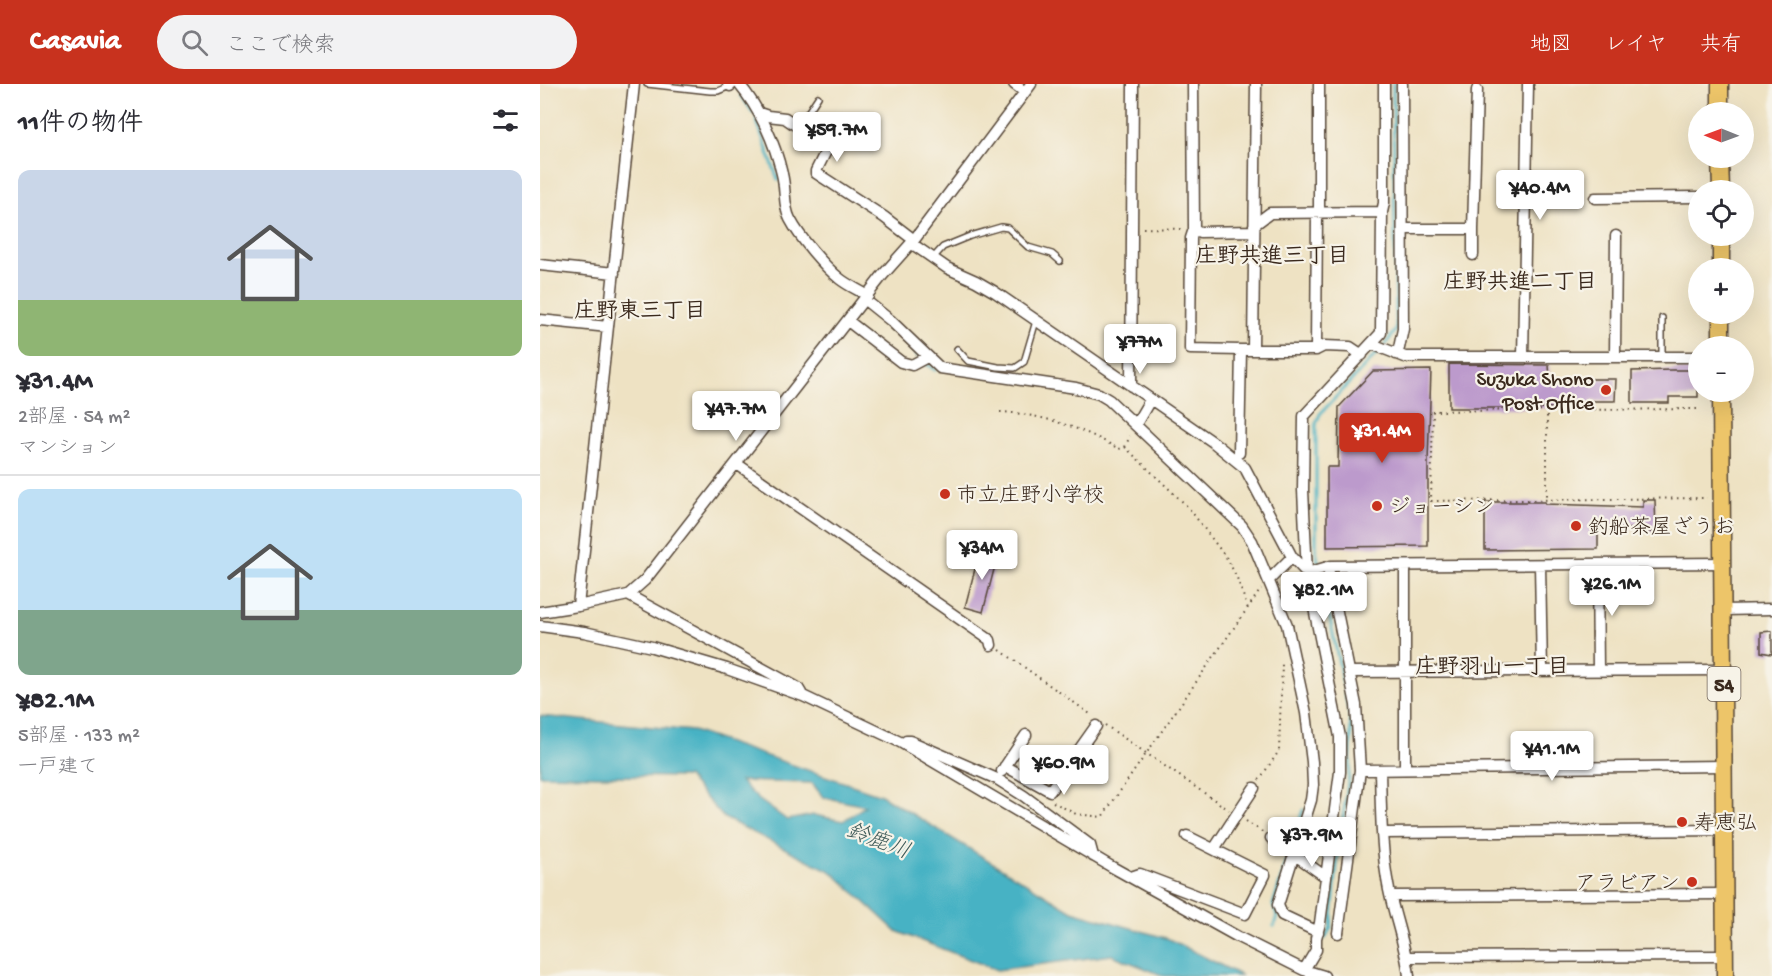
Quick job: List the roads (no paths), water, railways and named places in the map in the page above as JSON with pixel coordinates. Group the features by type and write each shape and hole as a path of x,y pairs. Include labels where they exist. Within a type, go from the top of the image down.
{"main road":[{"path":"1720,84 1720,102"},
{"name":"54","path":"1721,402 1725,976"}],"street":[{"path":"578,606 634,84"},
{"path":"732,84 759,113 780,166 790,219 821,262 890,320 923,360 947,370 1076,388 1099,394 1119,407 1242,526 1252,541 1266,584 1287,626 1306,713 1312,762 1311,800 1292,854 1278,905 1282,915 1318,932"},
{"path":"540,612 628,595 645,580 882,276 912,242 1028,88 1014,84"},
{"path":"1131,386 1133,84"},
{"path":"1194,84 1194,229 1191,238 1190,349 1316,350 1324,346 1350,346 1362,355"},
{"path":"1253,350 1256,84"},
{"path":"1316,350 1319,84"},
{"path":"1304,970 1316,950 1340,772 1340,737 1309,573 1303,490 1304,416 1381,333 1382,212 1385,186 1384,84"},
{"path":"1396,354 1400,348 1403,329 1403,229 1400,185 1402,84"},
{"path":"1523,357 1528,84"},
{"path":"1473,255 1477,90"},
{"path":"759,113 785,118 828,147 816,173 884,217 933,258 963,276 986,286 1213,442 1245,468 1292,557 1309,573"},
{"path":"1385,186 1400,185"},
{"path":"1594,198 1688,197"},
{"path":"1194,229 1200,232 1254,228 1270,213 1382,212"},
{"path":"1403,229 1473,230"},
{"path":"1615,357 1616,236"},
{"path":"540,265 614,273"},
{"path":"540,320 608,327"},
{"path":"848,321 902,362 912,365 923,360"},
{"path":"1372,344 1405,357 1688,357"},
{"path":"1239,453 1241,350"},
{"path":"1136,424 1150,400"},
{"path":"737,464 990,640 992,645"},
{"path":"1266,584 1292,557"},
{"path":"1309,573 1331,566 1724,562"},
{"path":"1597,564 1598,670"},
{"path":"1540,565 1542,671"},
{"path":"1405,566 1405,770"},
{"path":"1328,568 1358,718 1360,770 1338,933"},
{"path":"628,595 798,688 803,696"},
{"path":"1724,610 1772,609"},
{"path":"540,626 584,632 652,647 727,669 803,696 900,742 1238,937 1304,970 1324,976"},
{"path":"1349,672 1724,670"},
{"path":"1005,766 1050,791 1096,726"},
{"path":"997,779 1026,735"},
{"path":"900,742 910,741 997,779 1090,845 1093,855"},
{"path":"1360,770 1725,766"},
{"path":"1380,770 1383,833 1391,896 1407,957 1409,976"},
{"path":"1214,849 1254,788"},
{"path":"1383,833 1725,830"},
{"path":"1131,877 1140,874 1245,914 1265,875 1187,836"},
{"path":"1271,838 1326,878"},
{"path":"1391,896 1725,894"},
{"path":"1407,957 1725,956"}],"lane":[{"path":"647,84 710,91 717,91 732,84"},
{"path":"799,126 818,97"},
{"path":"933,258 943,247 1001,227 1008,228 1028,247 1052,254 1060,261"},
{"path":"1662,318 1662,357"},
{"path":"957,349 968,361 1015,368 1024,362 1036,321"}],"water":[{"name":"鈴鹿川","path":"540,716 693,731 881,795 1072,911 1169,939 1242,976 1164,976 1112,955 997,970 896,931 832,872 724,818 687,777 540,775","holes":["740,781 812,783 823,797 865,806 843,821 814,815 787,820 758,799"]}],"waterway":[{"path":"1385,345 1396,330 1393,84"},
{"path":"741,95 753,113"},
{"path":"756,119 778,180"},
{"path":"818,265 837,283"},
{"path":"848,290 859,299"},
{"path":"910,346 919,357"},
{"path":"1325,938 1331,927 1349,778 1351,734 1350,717 1316,551 1316,424 1320,414 1380,350"},
{"path":"924,362 935,370"},
{"path":"1274,926 1277,916 1273,905 1303,810"}],"place":[{"name":"Suzuka Shono Post Office","path":"1606,390"},
{"name":"市立庄野小学校","path":"945,494"},
{"name":"ジョーシン","path":"1377,506"},
{"name":"釣船茶屋ざうお","path":"1576,526"},
{"name":"寿恵弘","path":"1682,822"},
{"name":"アラビアン","path":"1692,882"}],"district":[{"name":"庄野共進三丁目","path":"1272,254"},
{"name":"庄野共進二丁目","path":"1520,280"},
{"name":"庄野東三丁目","path":"640,309"},
{"name":"庄野羽山一丁目","path":"1492,665"}]}
